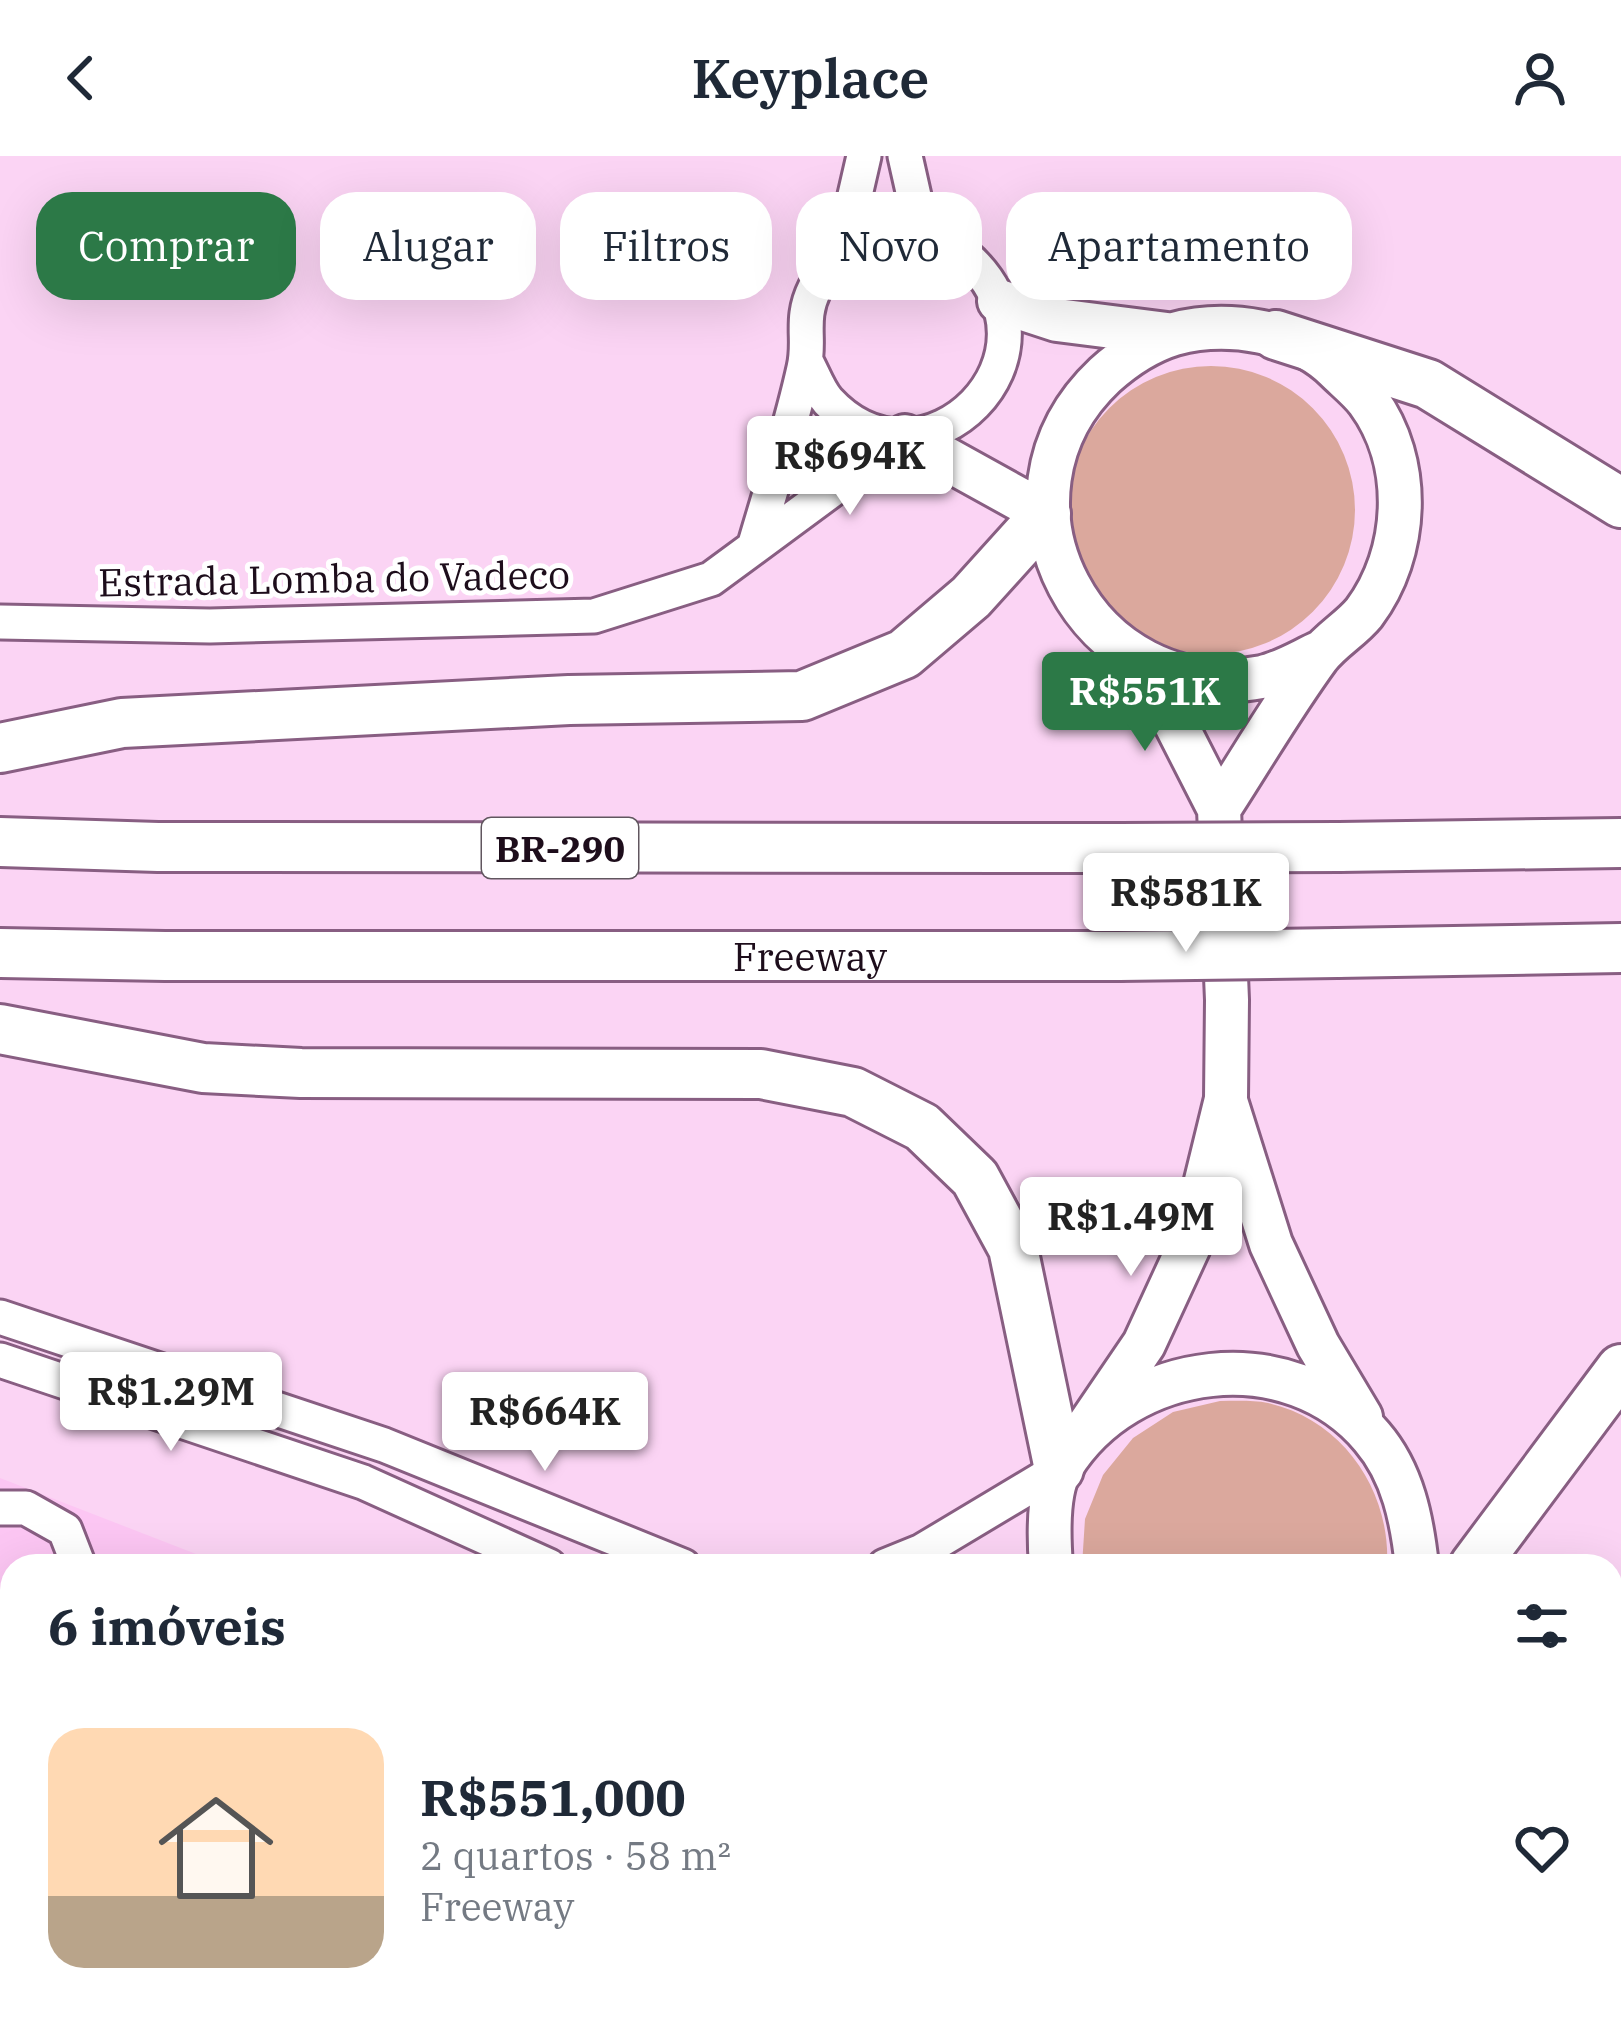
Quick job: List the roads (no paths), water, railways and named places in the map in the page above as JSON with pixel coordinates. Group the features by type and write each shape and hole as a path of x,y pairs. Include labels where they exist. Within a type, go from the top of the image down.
{"highway":[{"path":"1276,335 1429,384 1621,502"},
{"path":"0,748 122,723 569,700 802,696 904,655 971,597 1046,514"},
{"name":"BR-290","path":"0,842 158,847 1121,848 1621,843"},
{"name":"Freeway","path":"0,952 1119,956 1621,948"},
{"path":"0,1029 202,1068 301,1073 761,1074 853,1092 922,1127 975,1178 1012,1248 1060,1469"},
{"path":"1483,1554 1621,1369"}],"main road":[{"path":"999,301 1057,320 1174,334 1225,327 1276,335 1328,360 1368,401 1394,452 1401,508 1391,564 1363,614 1321,652 1220,809"},
{"path":"1174,334 1127,355 1082,398 1054,453 1046,514 1060,574 1094,626 1144,662 1203,680 1264,676 1321,652"},
{"path":"904,436 1046,514"},
{"path":"1050,1554 1048,1528 1060,1469 1144,1344 1191,1242 1226,1100 1220,809 1144,662"},
{"path":"1226,1100 1271,1244 1318,1345 1399,1479 1416,1554"},
{"path":"1060,1469 1100,1423 1152,1389 1210,1372 1270,1375 1326,1397 1372,1436"}],"street":[{"path":"856,192 864,156"},
{"path":"905,156 913,192"},
{"path":"806,362 826,400 862,427 904,436 942,429 975,408 997,376 1005,339 999,301 982,271"},
{"path":"755,544 806,362 804,322 811,300"},
{"name":"Estrada Lomba do Vadeco","path":"0,622 210,626 594,616 710,578 904,436"},
{"path":"0,1317 384,1445 653,1554"},
{"path":"0,1360 363,1482 522,1554"},
{"path":"917,1554 1060,1469"},
{"path":"0,1508 26,1508 65,1530 74,1554"}]}
